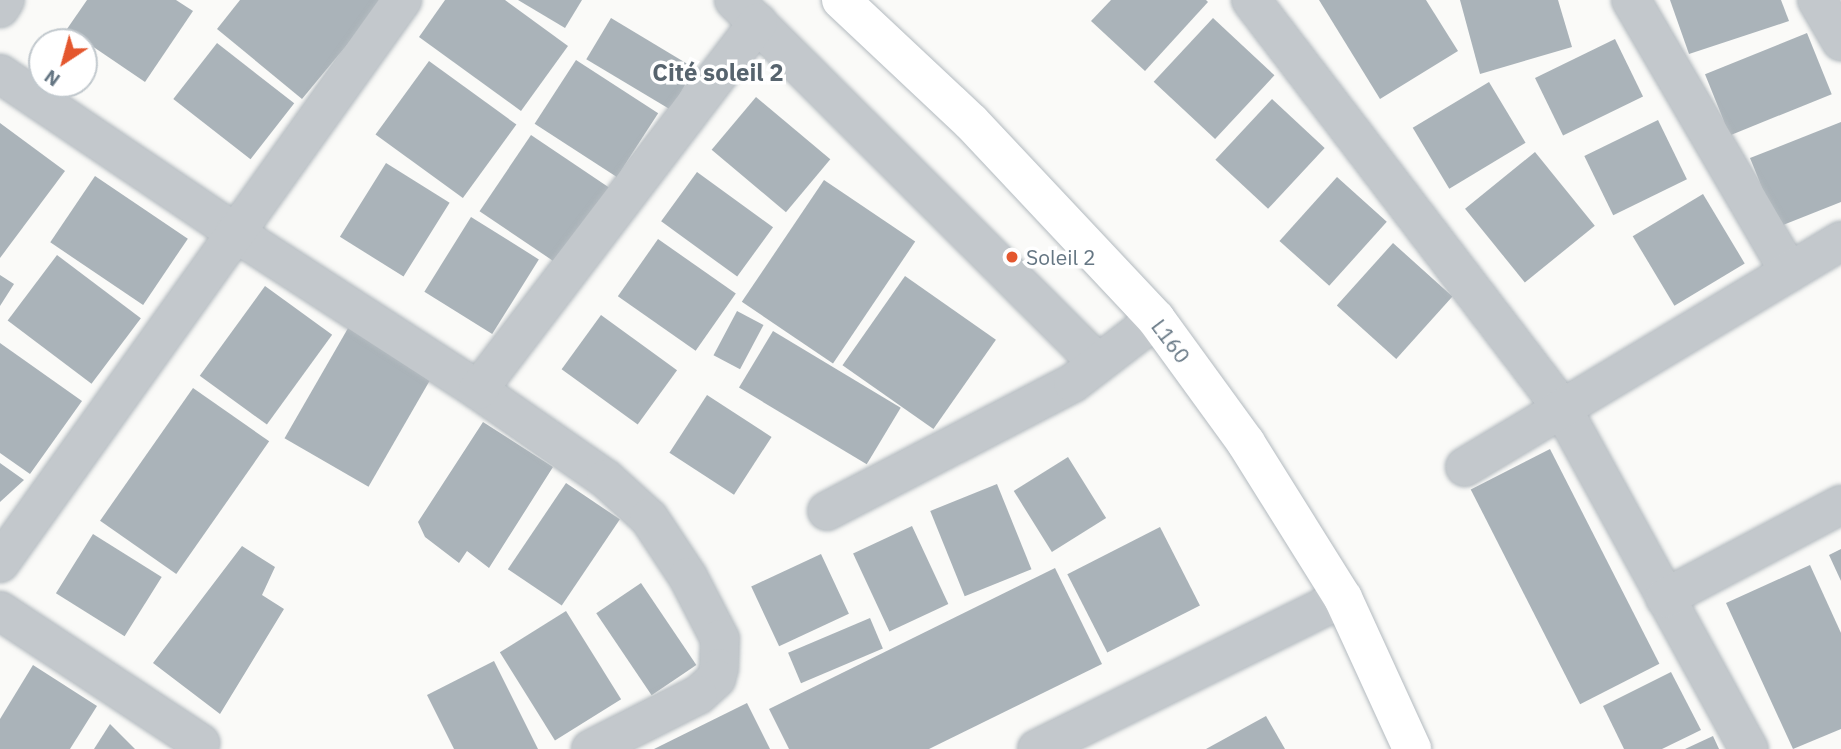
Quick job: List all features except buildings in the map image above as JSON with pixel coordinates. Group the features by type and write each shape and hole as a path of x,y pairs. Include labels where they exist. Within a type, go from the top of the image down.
{"street":[{"path":"0,8 5,0"},
{"path":"0,563 402,0"},
{"name":"L160","path":"841,0 971,122 1156,319 1246,443 1343,598 1412,749"},
{"path":"1251,0 1562,408 1749,749"},
{"path":"1631,0 1789,272"},
{"path":"1817,0 1841,41"},
{"path":"478,390 746,11 1097,362"},
{"path":"0,74 234,232 478,390 606,479 649,518 688,577 720,639 719,668 716,679 708,688 591,749"},
{"path":"1465,467 1841,241"},
{"path":"827,511 1073,383 1156,319"},
{"path":"1665,598 1841,505"},
{"path":"1037,749 1343,598"},
{"path":"0,611 200,743"}],"place":[{"name":"Soleil 2","path":"1012,257"}],"district":[{"name":"Cité soleil 2","path":"718,73"}]}
